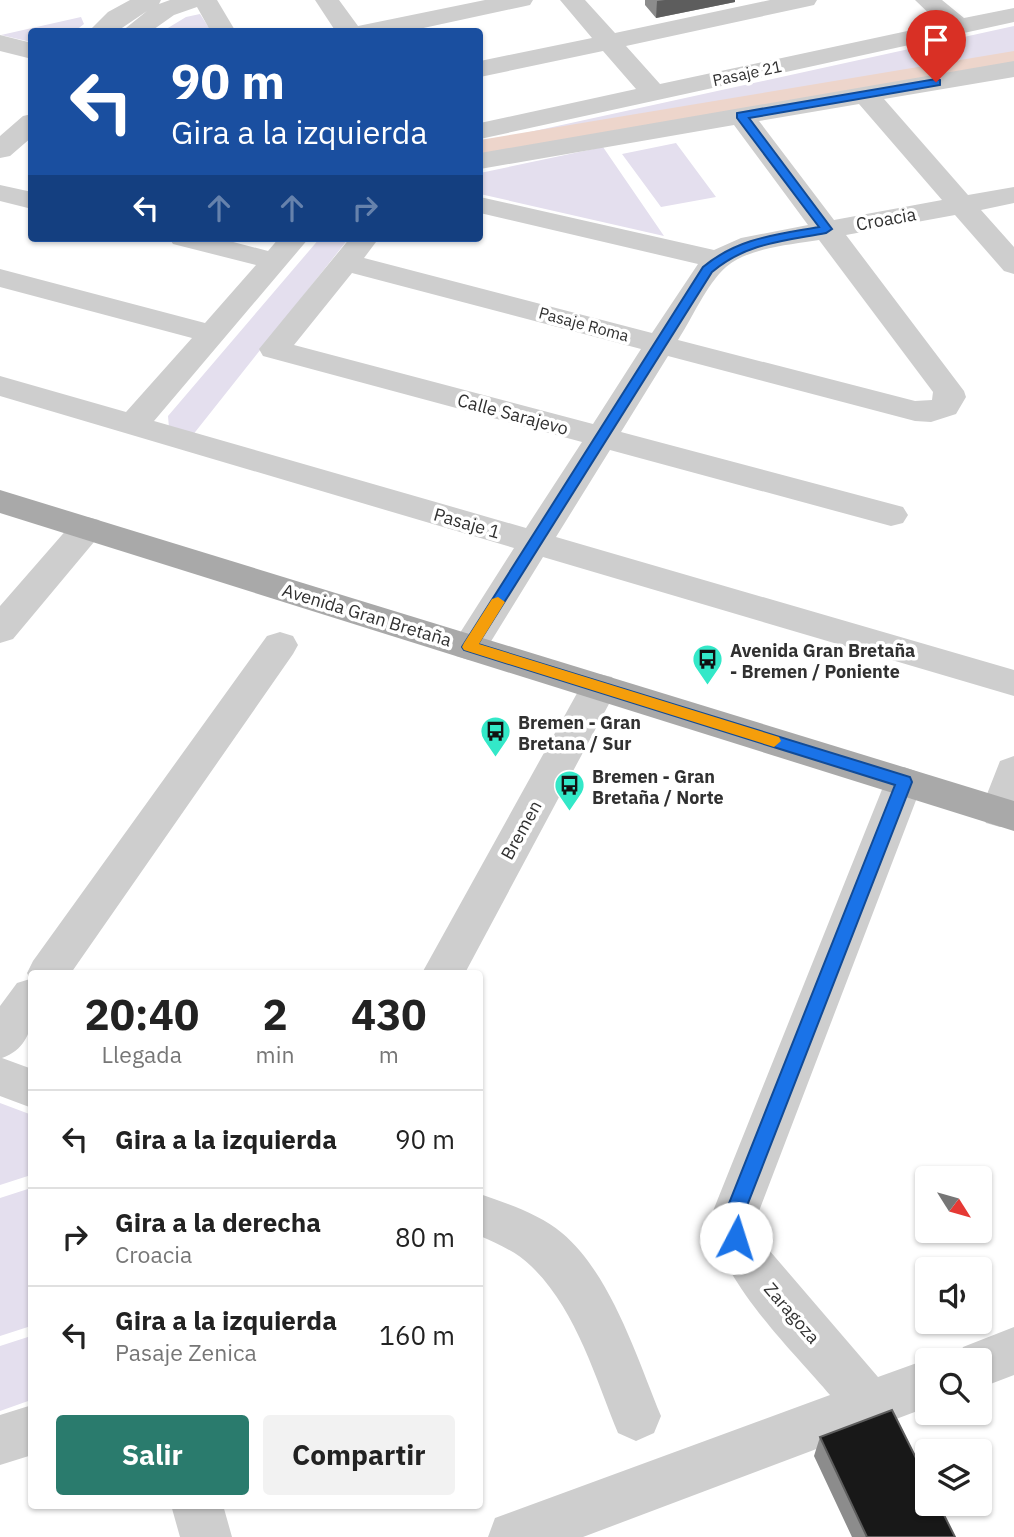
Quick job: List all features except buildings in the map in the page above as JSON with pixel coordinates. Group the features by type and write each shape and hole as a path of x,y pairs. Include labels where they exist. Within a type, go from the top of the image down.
{"main road":[{"name":"Avenida Gran Bretaña","path":"0,501 1007,814"}],"street":[{"path":"99,21 149,0"},
{"path":"139,28 165,10 195,0"},
{"path":"205,0 222,28"},
{"path":"327,0 346,28"},
{"path":"385,28 521,0"},
{"path":"572,0 654,93"},
{"path":"483,68 805,0"},
{"path":"927,0 959,27"},
{"name":"Pasaje 21","path":"483,130 1014,15"},
{"path":"0,43 28,50"},
{"path":"483,160 865,94 1012,73"},
{"path":"865,94 1014,265"},
{"path":"741,116 826,229"},
{"path":"0,120 28,119"},
{"path":"0,150 28,119"},
{"path":"0,193 28,200"},
{"name":"Croacia","path":"469,647 701,279 716,260 751,244 1014,195"},
{"path":"483,206 716,260"},
{"name":"Pasaje Roma","path":"355,250 660,344 915,411 931,412 945,407 950,397 948,391 826,229"},
{"path":"220,242 285,249"},
{"path":"133,425 285,249"},
{"name":"Calle Sarajevo","path":"355,250 274,349 891,515"},
{"path":"0,278 212,334"},
{"name":"Pasaje 1","path":"0,386 1014,683"},
{"path":"0,630 87,528"},
{"path":"50,970 280,645"},
{"name":"Bremen","path":"445,970 599,687"},
{"path":"1007,814 1014,771"},
{"name":"Zaragoza","path":"870,1405 752,1266 742,1252 734,1224 736,1211 904,782"},
{"path":"0,1040 28,1002"},
{"path":"0,1076 28,1087"},
{"path":"483,1216 528,1236 547,1250 569,1274 585,1302 636,1416"},
{"path":"992,1359 1014,1351"},
{"path":"514,1537 915,1388"},
{"path":"0,1440 28,1431"},
{"path":"198,1509 206,1537"}],"shaded area":[{"path":"200,14 209,28 168,28 186,17"},
{"path":"81,17 84,24 79,28 32,28"},
{"path":"1014,26 1014,65 483,154 483,142"},
{"path":"28,29 28,41 1,35"},
{"path":"676,143 716,197 661,207 622,154"},
{"path":"603,147 664,236 483,195 483,172"},
{"path":"317,242 346,242 192,436 169,428 168,416"},
{"path":"0,1103 28,1114 28,1176 0,1185"},
{"path":"28,1189 28,1327 0,1336 0,1198"},
{"path":"28,1337 28,1401 0,1411 0,1346"}],"waterway":[{"path":"483,148 1014,59"}],"slow traffic":[{"path":"498,602 469,647 774,741"}],"place":[{"name":"Avenida Gran Bretaña - Bremen / Poniente","path":"707,687"},
{"name":"Bremen - Gran Bretana / Sur","path":"495,759"},
{"name":"Bremen - Gran Bretaña / Norte","path":"569,813"}],"route":[{"path":"736,1238 736,1211 904,782 469,647 707,269 726,254 751,244 826,229 741,116 936,82"}]}
